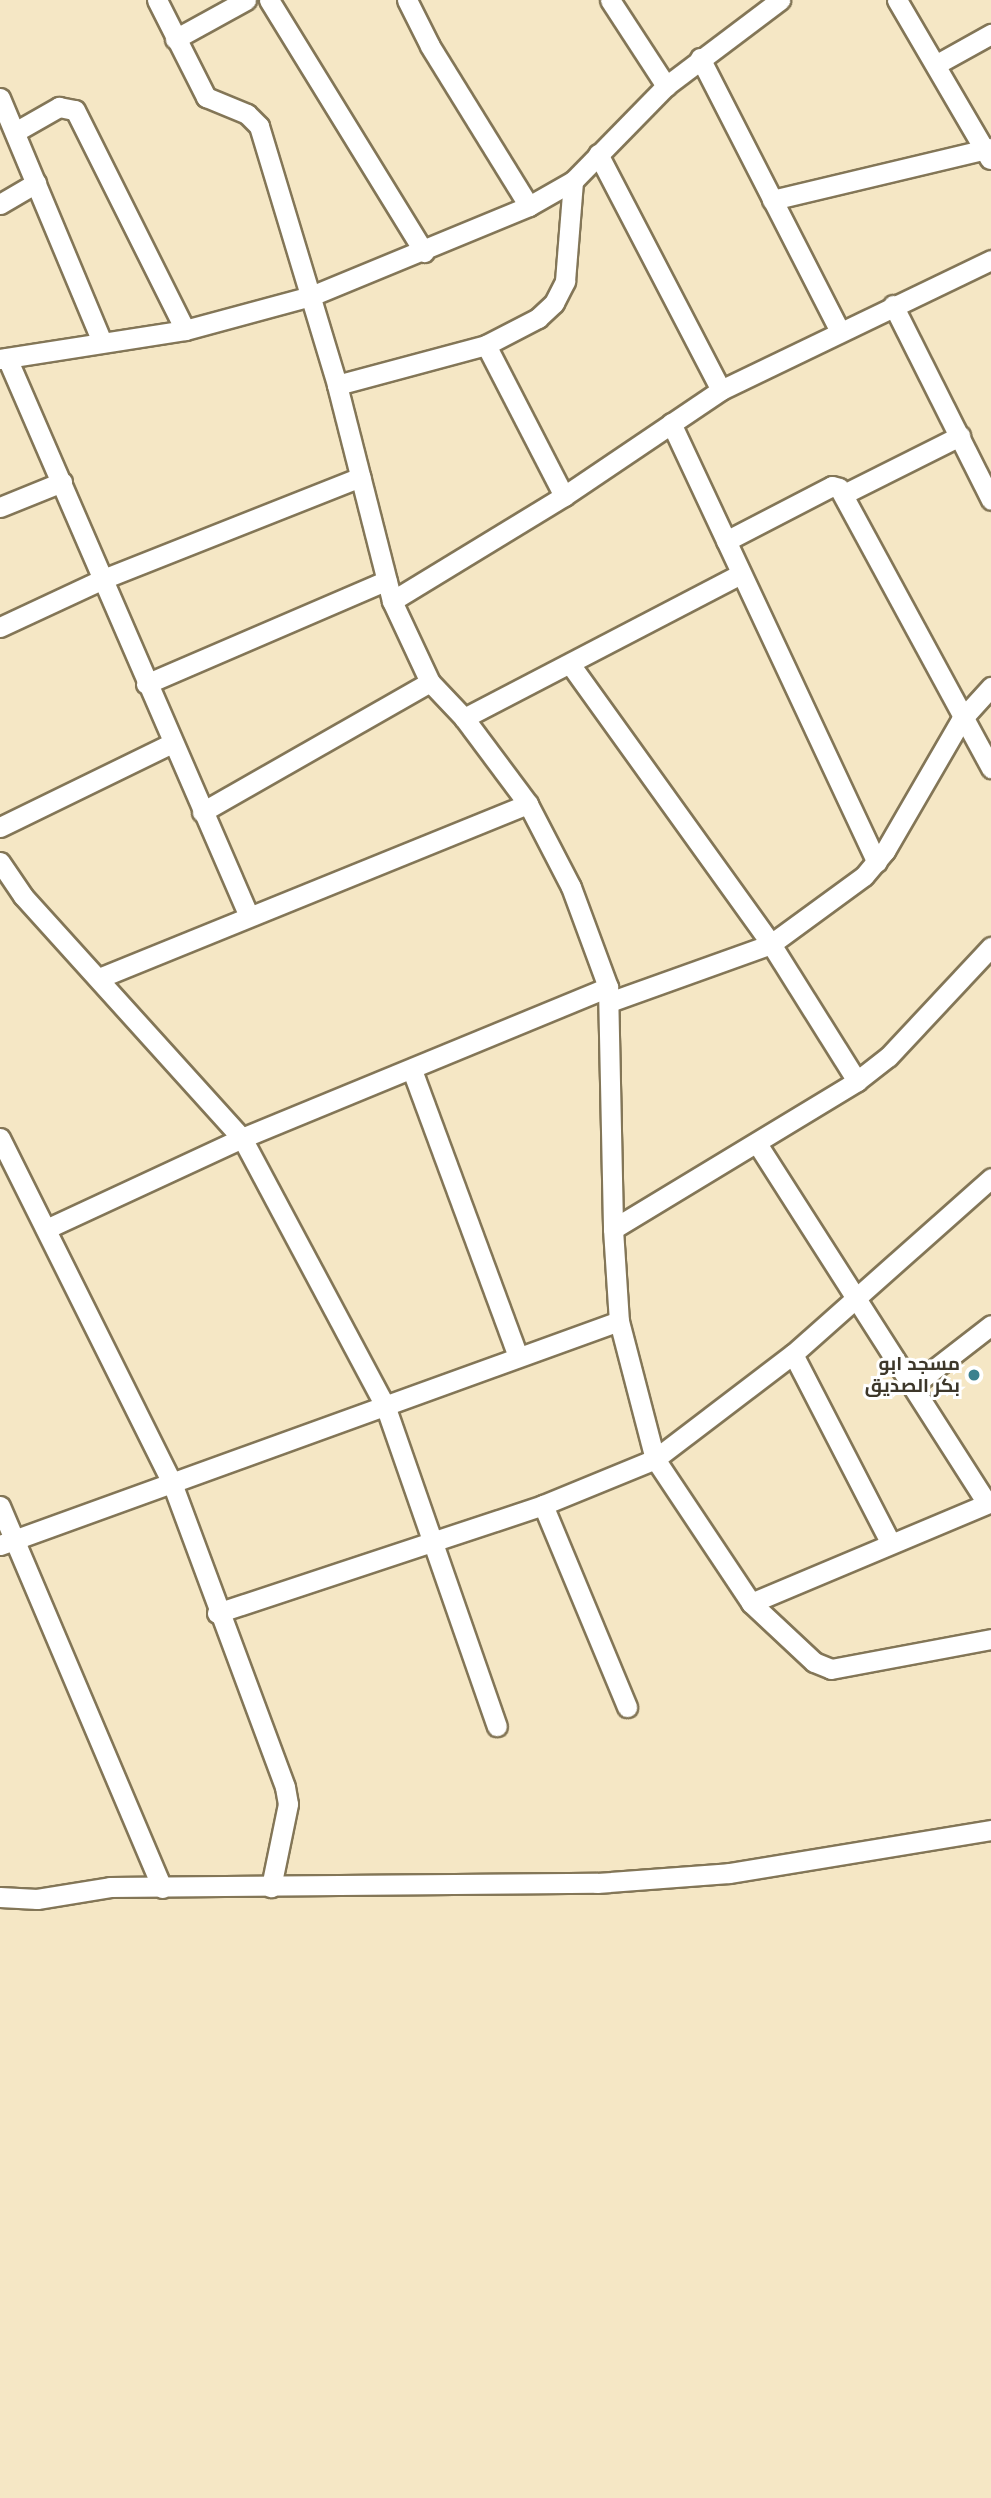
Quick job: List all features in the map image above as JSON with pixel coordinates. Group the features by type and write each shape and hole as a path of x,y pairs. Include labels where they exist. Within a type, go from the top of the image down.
{"street":[{"path":"157,0 206,97 247,114 259,126 337,386 392,601 430,682 464,718 528,804 571,887 610,994 612,1229 619,1321 655,1459 751,1604 800,1654 831,1669 991,1639"},
{"path":"175,39 246,0"},
{"path":"269,0 424,252"},
{"path":"407,0 430,46 529,206"},
{"path":"610,0 666,86"},
{"path":"248,914 146,684 62,482 4,359 185,330 311,296 424,252 529,206 573,181 666,86 758,7 780,0"},
{"path":"772,200 989,153 897,0"},
{"path":"937,64 991,34"},
{"path":"699,58 841,331"},
{"path":"0,98 102,342"},
{"path":"15,132 60,107 75,110 185,330"},
{"path":"597,154 721,390"},
{"path":"337,386 486,345 515,333 554,303 566,272 573,181"},
{"path":"0,204 36,183"},
{"path":"392,601 564,495 721,390 991,260"},
{"path":"893,305 991,500"},
{"path":"486,345 564,495"},
{"path":"671,423 877,862"},
{"path":"844,494 960,436"},
{"path":"0,627 103,579 360,477"},
{"path":"0,507 62,482"},
{"path":"726,541 831,486 844,494 961,720 991,768"},
{"path":"464,718 741,574"},
{"path":"146,684 387,580"},
{"path":"570,664 771,944 857,1081"},
{"path":"202,812 430,682"},
{"path":"46,1229 242,1138 412,1070 610,994 771,944 877,862 961,720 991,687"},
{"path":"0,827 172,743"},
{"path":"99,978 248,914 528,804"},
{"path":"0,862 23,896 242,1138 386,1408 436,1541 497,1726"},
{"path":"612,1229 758,1145 857,1081 888,1057 991,947"},
{"path":"412,1070 518,1356"},
{"path":"0,1138 172,1483 288,1804 271,1887"},
{"path":"751,1604 890,1542 989,1502 758,1145"},
{"path":"217,1613 543,1505 655,1459 793,1354 855,1296 991,1178"},
{"path":"8,1543 386,1408 518,1356 619,1321"},
{"path":"915,1384 991,1325"},
{"path":"793,1354 890,1542"},
{"path":"543,1505 627,1707"},
{"path":"0,1506 8,1543 162,1888"},
{"path":"2,1894 37,1899 110,1887 597,1883 729,1873 991,1830"}],"place":[{"name":"مسجد ابو بكر الصديق","path":"974,1375"}]}
